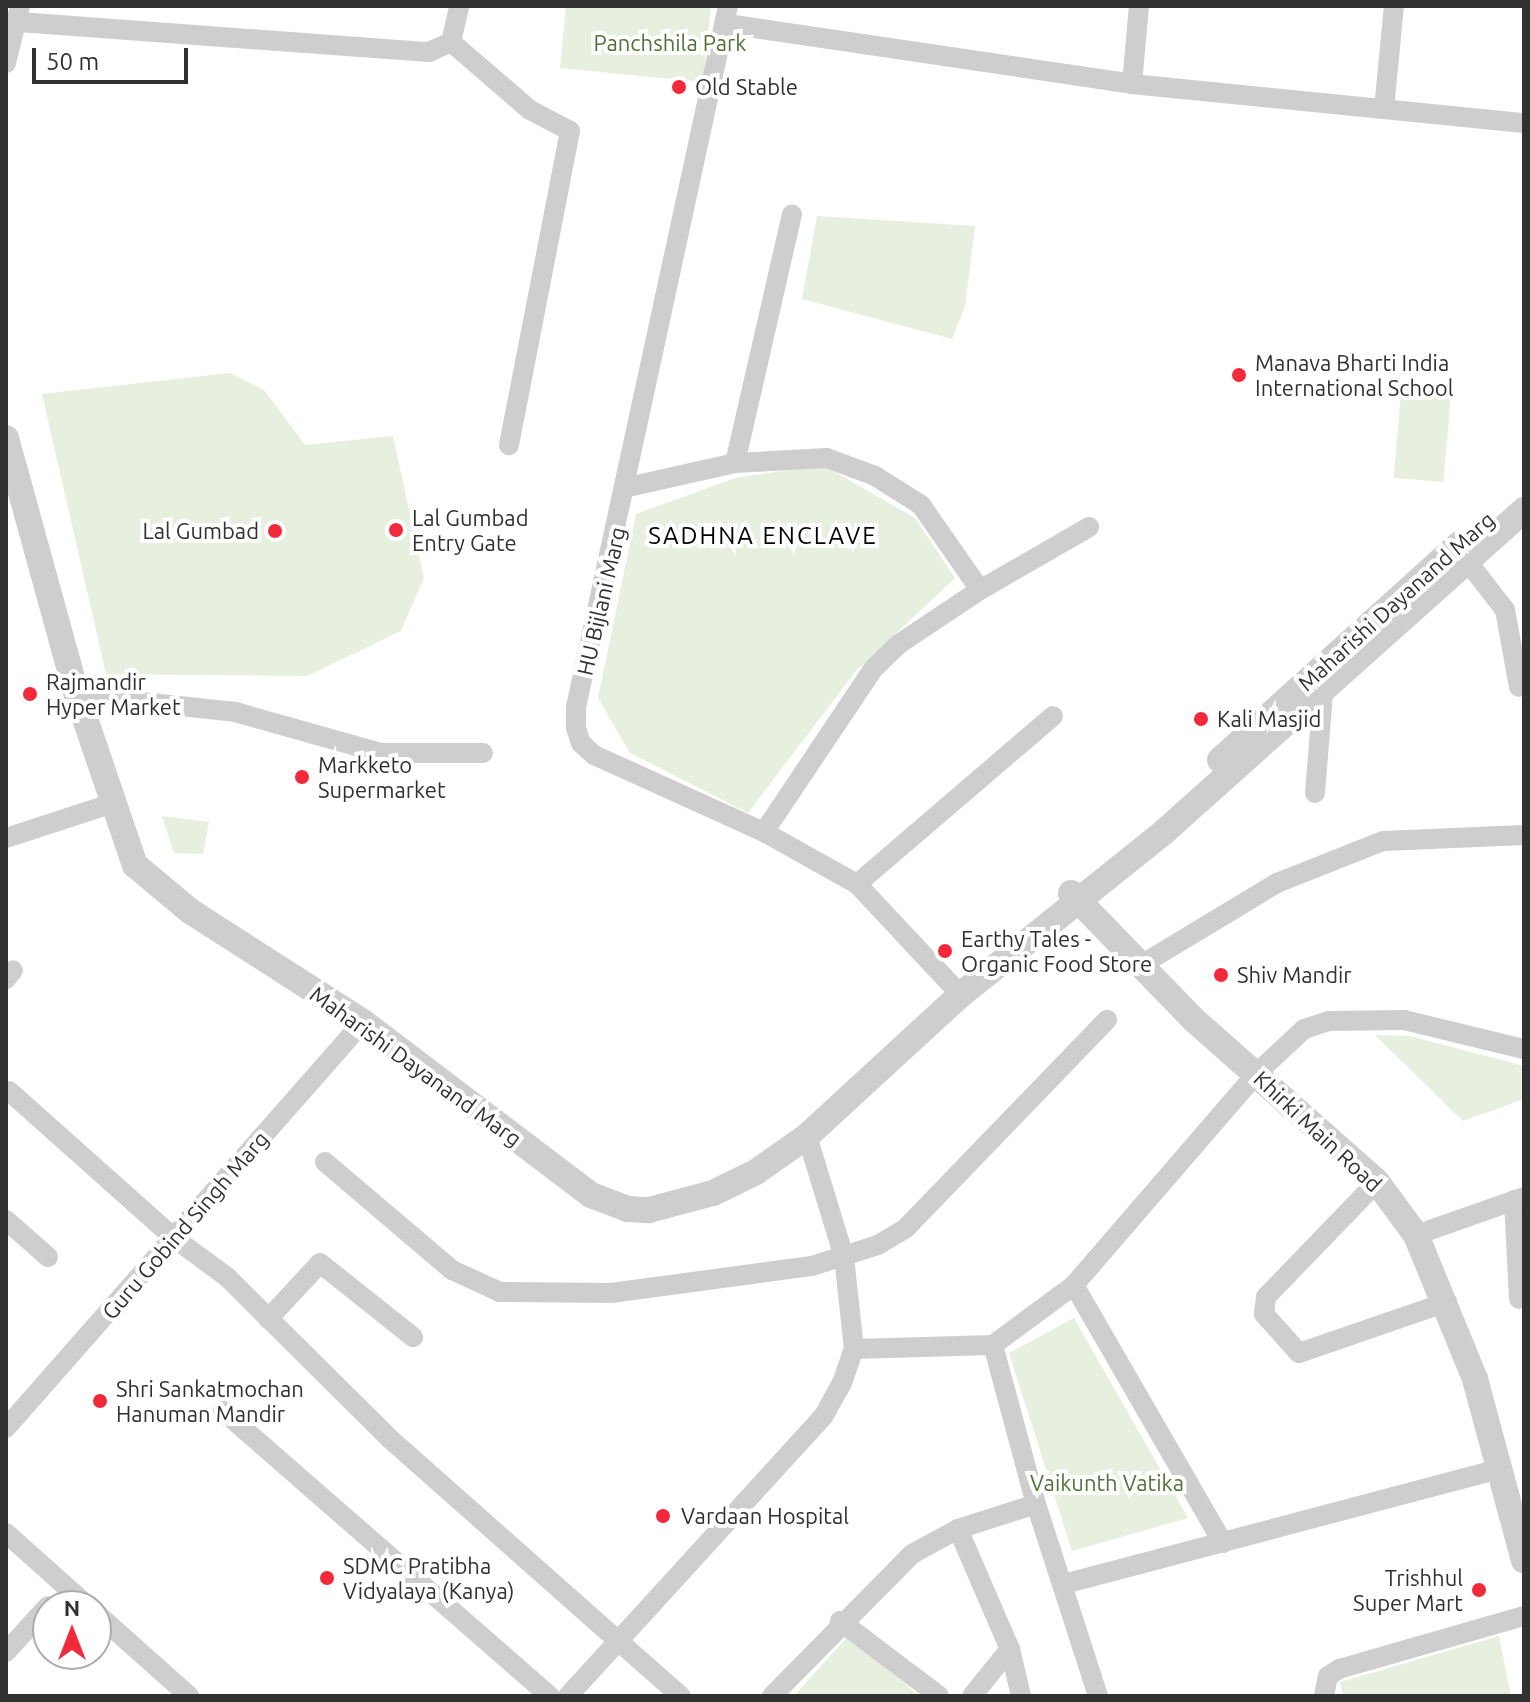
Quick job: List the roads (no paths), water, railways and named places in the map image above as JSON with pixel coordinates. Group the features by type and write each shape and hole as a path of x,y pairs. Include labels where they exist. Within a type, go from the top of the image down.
{"street":[{"path":"451,42 459,6"},
{"path":"1132,84 1139,6"},
{"path":"1384,109 1394,6"},
{"path":"6,63 19,14 429,52 451,42"},
{"path":"727,15 1132,84 1524,123"},
{"name":"HU Bijlani Marg","path":"727,15 628,487 576,707 581,743 594,755 764,832 857,884 961,995"},
{"path":"451,42 530,110 570,131 509,445"},
{"path":"735,463 792,214"},
{"name":"Maharishi Dayanand Marg","path":"6,438 77,695 127,849 152,882 363,1022 591,1195 627,1209 669,1208 713,1193 756,1172 807,1136 961,995 1323,693 1524,510"},
{"path":"628,487 735,463 827,458 875,476 921,505 980,590"},
{"name":"Maharishi Dayanand Marg","path":"1070,904 1340,646 1524,487"},
{"path":"764,832 873,669 899,644 980,590 1089,527"},
{"path":"1467,561 1505,610 1519,687"},
{"path":"1315,793 1323,693"},
{"path":"77,695 235,712 381,753 483,753"},
{"path":"857,884 1053,716"},
{"path":"6,838 113,803"},
{"path":"1141,965 1277,883 1383,841 1524,835"},
{"name":"Khirki Main Road","path":"1070,904 1141,965 1377,1182 1416,1235 1447,1302 1502,1468 1524,1561"},
{"path":"325,1162 452,1270 500,1292 611,1293 812,1266 844,1257 905,1229 1107,1020"},
{"path":"854,1349 993,1345 1074,1285 1257,1073 1304,1029 1329,1021 1404,1020 1524,1049"},
{"name":"Guru Gobind Singh Marg","path":"6,1428 363,1022"},
{"path":"9,1091 174,1238 227,1277 389,1438 681,1696"},
{"path":"568,1696 823,1417 854,1349 844,1257 807,1136"},
{"path":"1377,1182 1266,1297 1264,1314 1299,1353 1447,1302"},
{"path":"1416,1235 1519,1199 1519,1299"},
{"path":"6,1220 48,1257"},
{"path":"268,1319 320,1263 413,1337"},
{"path":"1074,1285 1223,1543"},
{"path":"993,1345 1036,1504 1098,1696"},
{"path":"223,1411 550,1696"},
{"path":"1064,1584 1502,1468"},
{"path":"772,1696 840,1621 912,1554 958,1529 1036,1504"},
{"path":"958,1529 1010,1649 1021,1696"},
{"path":"6,1533 70,1590"},
{"path":"62,1590 66,1586"},
{"path":"1324,1696 1328,1676 1339,1669 1524,1616"},
{"path":"840,1621 939,1696"},
{"path":"6,1652 32,1624"},
{"path":"112,1627 189,1696"},
{"path":"972,1696 1010,1649"}],"place":[{"name":"Old Stable","path":"679,87"},
{"name":"Manava Bharti India International School","path":"1239,375"},
{"name":"Lal Gumbad Entry Gate","path":"396,530"},
{"name":"Lal Gumbad","path":"275,531"},
{"name":"Rajmandir Hyper Market","path":"30,694"},
{"name":"Kali Masjid","path":"1201,719"},
{"name":"Markketo Supermarket","path":"302,777"},
{"name":"Earthy Tales - Organic Food Store","path":"945,951"},
{"name":"Shiv Mandir","path":"1221,975"},
{"name":"Shri Sankatmochan Hanuman Mandir","path":"100,1401"},
{"name":"Vardaan Hospital","path":"663,1516"},
{"name":"SDMC Pratibha Vidyalaya (Kanya)","path":"327,1578"},
{"name":"Trishhul Super Mart","path":"1479,1590"}],"district":[{"name":"SADHNA ENCLAVE","path":"763,536"}],"park label":[{"name":"Panchshila Park","path":"670,43"},
{"name":"Vaikunth Vatika","path":"1107,1483"}]}
